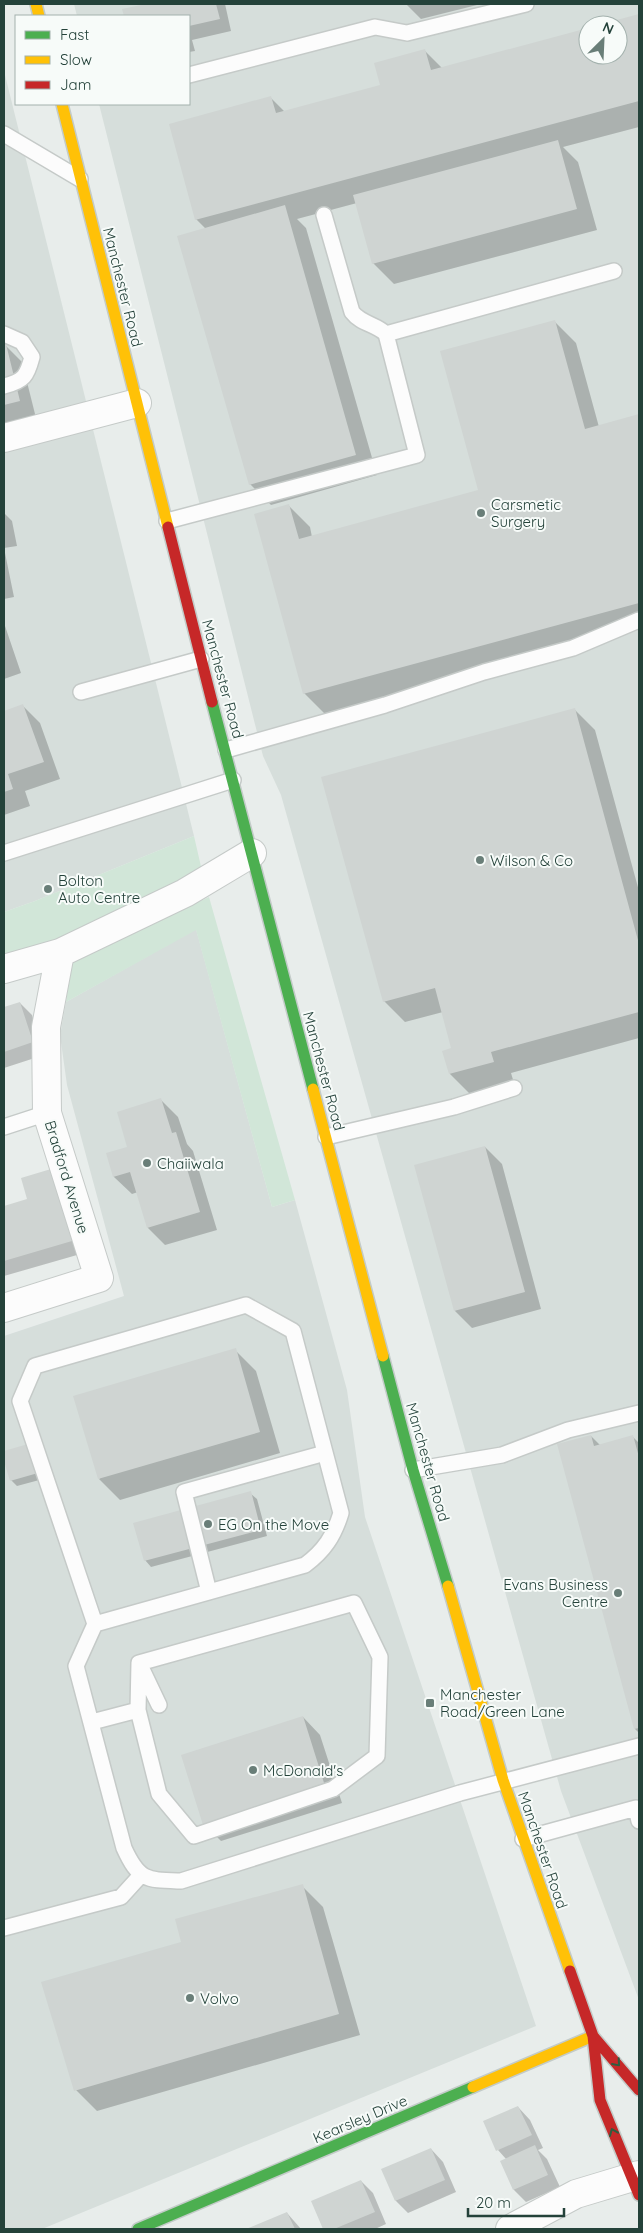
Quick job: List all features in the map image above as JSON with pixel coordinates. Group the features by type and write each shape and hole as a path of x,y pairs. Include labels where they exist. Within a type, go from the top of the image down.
{"main road":[{"name":"Manchester Road","path":"66,105 81,179 201,659 414,1470 471,1662 503,1780 593,2036 600,2100 637,2182"},
{"name":"Manchester Road","path":"593,2036 639,2090"},
{"name":"Kearsley Drive","path":"138,2229 593,2036"}],"street":[{"path":"4,438 137,404"},
{"path":"4,969 60,953 185,893 252,853"},
{"name":"Bradford Avenue","path":"4,1308 99,1278 47,1113 46,1027 60,953"},
{"path":"510,2229 576,2194 637,2182"}],"lane":[{"path":"190,75 376,27 407,32 526,4"},
{"path":"4,134 81,179"},
{"path":"167,521 417,455 386,334 382,330 357,319 352,312 324,215"},
{"path":"386,334 614,271"},
{"path":"4,334 22,342 32,357 28,374 16,383 4,386"},
{"path":"226,750 385,705 484,672 573,648 639,620"},
{"path":"81,692 201,659"},
{"path":"4,853 233,780"},
{"path":"326,1137 454,1107 514,1088"},
{"path":"4,1127 47,1113"},
{"path":"95,1624 304,1565 318,1556 336,1529 341,1513 294,1331 246,1305 35,1366 20,1401 95,1624 76,1666 124,1848 132,1866 141,1875 153,1880 181,1881 503,1780 639,1746"},
{"path":"414,1470 502,1455 568,1430 639,1413"},
{"path":"210,1592 184,1492 325,1452"},
{"path":"354,1604 380,1657 376,1756 333,1790 194,1836 159,1794 138,1710 138,1663 354,1604"},
{"path":"138,1663 159,1705"},
{"path":"92,1722 138,1710"},
{"path":"523,1839 638,1811"},
{"path":"4,1928 120,1897 141,1875"}],"shaded area":[{"path":"74,4 639,4 639,2000 561,1791 281,795 263,756 99,105 190,105 190,15 77,15"},
{"path":"4,71 194,836 4,912"},
{"path":"196,929 272,1207 295,1200 347,1390 365,1517 536,2026 42,2229 4,2229 4,1336 124,1296 67,1085 60,1035 66,1002"}],"green space":[{"path":"194,836 202,871 59,938 4,955 4,912"},
{"path":"209,897 295,1200 272,1207 196,930 66,1002 72,961"}],"building":[{"path":"146,4 216,4 220,19 190,26 190,15 124,15 122,9"},
{"path":"639,14 639,101 195,220 169,124 271,96 276,113 380,85 374,63 425,49 431,70 578,31 578,65 628,65 628,17"},
{"path":"558,140 577,209 372,264 353,195"},
{"path":"285,205 356,455 249,485 177,236"},
{"path":"555,320 585,429 639,414 639,603 303,694 254,514 289,504 299,539 478,490 440,351"},
{"path":"4,344 6,344 20,401 4,405"},
{"path":"23,704 44,762 8,774 13,789 4,792 4,711"},
{"name":"Wilson & Co","path":"575,708 639,944 639,1012 491,1052 494,1062 449,1074 442,1051 451,1048 435,988 383,1002 321,777"},
{"path":"20,1002 33,1042 4,1052 4,1007"},
{"name":"Chaiiwala","path":"161,1098 172,1133 176,1132 200,1212 147,1228 130,1172 113,1177 106,1153 127,1147 117,1112"},
{"path":"485,1146 525,1292 454,1311 414,1165"},
{"path":"51,1169 72,1241 4,1261 4,1206 27,1199 21,1178"},
{"path":"236,1348 260,1432 98,1479 73,1396"},
{"name":"Evans Business Centre","path":"591,1435 594,1446 633,1435 639,1457 639,1728 634,1729 557,1444"},
{"path":"28,1444 38,1473 10,1481 4,1461 4,1451"},
{"path":"251,1491 261,1530 144,1561 133,1523"},
{"name":"McDonald's","path":"303,1716 325,1786 203,1825 181,1755"},
{"name":"Volvo","path":"303,1884 339,2014 74,2091 41,1982 181,1942 175,1919"},
{"path":"518,2106 532,2135 496,2151 483,2121"},
{"path":"535,2145 548,2175 513,2190 500,2161"},
{"path":"431,2148 445,2180 395,2201 381,2169"},
{"path":"361,2180 375,2212 334,2229 323,2229 311,2201"},
{"path":"287,2212 295,2229 246,2229 263,2222"}],"traffic: fast":[{"path":"212,702 313,1089"},
{"path":"383,1356 413,1470 448,1586"},
{"path":"138,2229 473,2087"}],"traffic: slow":[{"path":"36,4 39,15"},
{"path":"62,105 168,527"},
{"path":"313,1089 383,1356"},
{"path":"448,1586 503,1780 570,1971"},
{"path":"473,2087 593,2036"}],"traffic: jam":[{"path":"168,527 212,702"},
{"path":"570,1971 593,2036 600,2100 639,2195"},
{"path":"593,2036 639,2090"}],"place":[{"name":"Carsmetic Surgery","path":"481,513"},
{"name":"Wilson & Co","path":"480,860"},
{"name":"Bolton Auto Centre","path":"48,889"},
{"name":"Chaiiwala","path":"147,1163"},
{"name":"EG On the Move","path":"208,1524"},
{"name":"Evans Business Centre","path":"618,1593"},
{"name":"Manchester Road/Green Lane","path":"430,1703"},
{"name":"McDonald's","path":"253,1770"},
{"name":"Volvo","path":"190,1998"}]}
